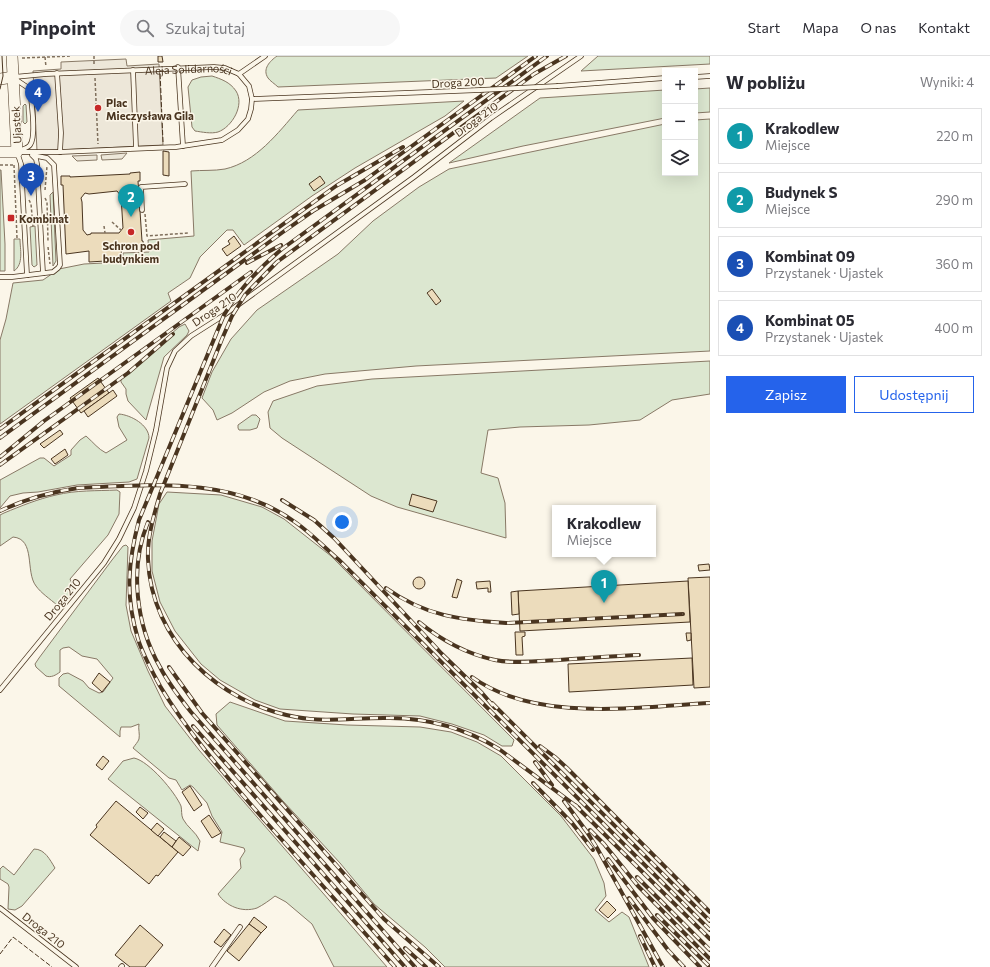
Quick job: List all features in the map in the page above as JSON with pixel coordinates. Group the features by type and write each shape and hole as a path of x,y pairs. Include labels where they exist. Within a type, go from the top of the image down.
{"street":[{"name":"Ujastek","path":"17,57 13,77 17,152"},
{"name":"Aleja Solidarności","path":"0,79 13,77"},
{"path":"0,152 17,152"}],"lane":[{"path":"239,74 265,56"},
{"name":"Droga 210","path":"0,690 104,563 119,539 134,508 146,471 156,430 167,368 175,351 191,336 224,315 414,177 491,118 581,56"},
{"path":"178,67 183,146"},
{"name":"Aleja Solidarności","path":"13,77 178,67 225,68 239,74 249,86 252,100"},
{"path":"132,70 136,148"},
{"path":"57,74 60,152"},
{"path":"698,77 710,76"},
{"name":"Ujastek","path":"13,77 30,89 33,137 29,146 17,152"},
{"name":"Droga 200","path":"252,100 558,86 662,78"},
{"path":"17,152 60,152 183,146 222,140 238,130 248,119 252,100"},
{"path":"0,277 43,274 55,271 60,265 54,164 47,158 17,152"},
{"path":"17,152 21,164 27,275"},
{"path":"32,155 36,159 37,164 43,274"},
{"path":"144,210 141,187 185,184"},
{"name":"Droga 210","path":"0,908 76,967"},
{"path":"212,967 240,927"}],"path":[{"path":"45,56 46,69"},
{"path":"17,57 72,56"},
{"path":"94,56 94,63"},
{"path":"94,72 98,150"},
{"path":"14,164 17,238"},
{"path":"0,165 17,164"},
{"path":"29,164 29,200 31,204 33,226"},
{"path":"45,191 47,164"},
{"path":"46,198 50,264"},
{"path":"144,210 147,236 188,233"},
{"path":"112,222 121,230"},
{"path":"104,226 105,233"}],"green space":[{"path":"277,56 528,56 496,78 278,87 266,75 266,68"},
{"path":"598,56 710,56 710,64 581,71"},
{"path":"212,76 225,81 234,88 238,97 238,109 232,121 218,132 206,133 195,131 192,127 188,87 192,80"},
{"path":"710,88 710,112 698,113 698,89"},
{"path":"662,90 662,119 523,146 449,163 540,98"},
{"path":"464,101 445,116 355,168 312,196 244,245 233,230 227,230 200,257 190,278 168,293 171,301 0,424 0,340 13,283 43,280 59,269 84,264 123,262 123,253 149,252 148,240 194,236 191,171 225,169 247,160 266,146 298,110"},
{"path":"25,104 27,122 25,124 23,122 23,106"},
{"path":"710,119 710,351 416,366 325,374 290,381 264,392 232,413 217,420 213,410 202,398 212,372 231,339 257,310 338,254 373,221 419,187 449,169 662,125 662,176 698,176 698,120"},
{"path":"0,170 5,244 5,271 0,271"},
{"path":"53,192 56,261 53,266 50,195"},
{"path":"35,226 37,265 34,267 32,265 30,227"},
{"path":"14,239 20,239 21,256 19,264 14,271"},
{"path":"185,324 189,331 187,335 164,357 146,420 128,401 126,389 121,382 121,378 179,327"},
{"path":"710,361 710,394 672,400 640,420 589,425 520,427 488,430 481,473 498,478 505,503 506,538 397,507 371,496 282,438 270,428 268,412 273,401 317,386 372,379"},
{"path":"119,414 129,416 134,419 143,425 148,433 149,438 137,479 129,482 77,485 38,492 23,493 10,496 0,508 0,480 40,458 44,458 54,466 71,455 71,450 86,436 98,448 106,453 127,440 119,427 117,417"},
{"path":"252,415 256,415 260,419 257,428 250,430 239,430 238,425"},
{"path":"117,490 120,492 119,514 108,535 70,579 73,588 72,594 61,606 57,605 43,594 36,586 31,573 29,557 25,544 20,539 13,537 0,546 0,515 4,513 36,501 64,493"},
{"path":"167,492 221,495 262,507 284,519 331,556 514,740 512,746 502,746 484,735 452,724 420,716 353,714 280,709 255,700 220,680 201,664 175,631 160,602 152,571 152,541 159,504"},
{"path":"126,545 128,547 126,605 131,631 165,706 199,750 387,967 334,967 312,924 286,902 275,896 257,908 246,910 240,909 225,902 218,894 241,868 240,859 245,851 244,848 220,842 222,832 212,816 207,803 193,787 190,785 182,790 176,780 169,778 133,748 139,739 139,724 131,727 121,727 120,737 59,686 59,678 63,674 68,673 83,681 89,688 99,693 103,692 113,678 97,659 82,656 69,647 60,650 60,672 57,674 48,677 36,667 35,664 39,658 112,560 123,546"},
{"path":"230,702 285,721 347,725 420,727 451,732 477,742 501,756 561,816 594,859 604,883 606,896 595,910 609,922 622,912 629,917 649,967 445,967 425,947 374,904 340,863 282,800 217,725 216,714"},
{"path":"134,758 140,760 154,771 178,800 181,806 183,819 200,841 198,851 108,779 123,761"},
{"path":"34,849 38,849 44,853 55,868 22,906 15,910 8,909 9,887 8,884 0,879 0,869 3,866 14,875"}],"shaded area":[{"name":"Plac Mieczysława Gila","path":"126,59 127,66 159,64 163,145 37,151 33,71 61,69 61,62"},
{"path":"127,153 122,159 102,160 101,155"},
{"path":"97,155 97,160 77,161 72,156"}],"building":[{"path":"158,56 162,56 163,62 158,62"},
{"path":"163,151 169,152 169,176 163,175"},
{"path":"140,172 140,181 138,181 142,241 144,250 135,250 135,248 121,249 122,260 89,262 89,251 66,254 63,185 61,185 61,176 70,177","holes":["117,191 121,196 123,228 119,233 91,233 87,235 83,230 81,198 85,193 89,194"]},
{"path":"320,176 325,183 314,191 309,184"},
{"path":"234,236 241,246 227,256 222,249 230,244 228,241"},
{"path":"432,289 441,301 436,305 427,293"},
{"path":"98,378 109,393 81,413 70,398"},
{"path":"113,390 117,396 88,417 84,411"},
{"path":"60,430 63,434 44,448 40,444"},
{"path":"65,449 68,455 55,464 51,459"},
{"path":"412,494 437,501 433,512 409,505"},
{"path":"709,564 710,570 699,571 698,565"},
{"path":"421,577 424,578 424,588 417,589 414,588 413,581 414,578"},
{"path":"710,577 710,687 694,688 688,578"},
{"path":"457,579 462,581 457,598 452,597"},
{"path":"490,581 491,592 488,592 488,588 477,589 476,582"},
{"path":"688,581 690,622 520,631 518,591"},
{"path":"518,591 519,614 512,615 511,592"},
{"path":"515,632 525,632 525,636 522,637 523,655 516,655"},
{"path":"686,633 691,633 691,640 687,641"},
{"path":"692,658 693,685 569,692 568,664"},
{"path":"99,673 110,682 102,692 92,683"},
{"path":"103,756 109,761 102,770 96,765"},
{"path":"190,786 202,805 194,811 182,792"},
{"path":"116,801 178,852 158,876 156,875 149,884 90,835 97,827 96,825"},
{"path":"140,807 148,813 143,819 136,812"},
{"path":"209,815 221,833 212,838 201,821"},
{"path":"157,823 164,829 158,836 151,830"},
{"path":"164,832 176,841 172,847 160,837"},
{"path":"179,837 191,847 183,856 172,847"},
{"path":"607,901 616,910 608,918 599,910"},
{"path":"254,917 267,927 261,933 249,924"},
{"path":"249,924 261,933 239,961 227,951"},
{"path":"140,925 163,945 145,967 130,967 115,955"},
{"path":"224,929 231,935 221,947 214,942"}],"tram line":[{"path":"0,89 3,76 2,56"}],"railway":[{"path":"0,438 283,232 313,211 365,180 536,56"},
{"path":"395,967 224,773 184,722 160,686 142,651 134,623 130,594 130,565 132,550 139,520 224,315 243,288 257,272 282,249 547,56"},
{"path":"566,56 534,74 277,262 245,295 232,316 222,339 160,494 150,534 148,559 152,589 162,616 176,641 194,664 216,682 241,698 268,710 308,719 378,718 419,720 460,730 499,749 579,808"},
{"path":"0,429 336,186 403,147"},
{"path":"247,263 281,245"},
{"path":"0,457 44,421 251,272"},
{"path":"0,465 128,373 173,334"},
{"path":"0,511 48,494 78,488 162,485 218,490 244,497 270,507 301,526 339,560 710,930"},
{"path":"282,500 314,520 334,538 442,654 482,693 495,708"},
{"path":"148,522 138,558 138,596 145,633 152,651 167,679 191,712 415,967"},
{"path":"386,588 415,605 429,611 459,618 490,622 506,623 683,614"},
{"path":"419,622 436,635 455,646 474,654 495,660 527,662 639,655"},
{"path":"169,667 202,713 384,919 439,967"},
{"path":"472,677 498,691 526,701 556,706 587,709 619,709 710,703"},
{"path":"492,703 710,921"},
{"path":"193,726 405,967"},
{"path":"540,746 567,768 710,912"},
{"path":"535,762 552,785"},
{"path":"533,783 572,823 593,850"},
{"path":"564,801 597,848 663,967"},
{"path":"575,805 710,939"},
{"path":"590,830 604,844 638,886 710,959"},
{"path":"608,859 653,918 700,967"},
{"path":"637,877 710,950"},
{"path":"629,898 668,950 684,967"},
{"path":"657,915 710,967"},
{"path":"640,936 655,967"},
{"path":"405,948 426,967"}],"fence":[{"path":"163,142 160,71 166,71"},
{"path":"0,954 13,937 52,967"}],"place":[{"name":"Plac Mieczysława Gila","path":"98,108"},
{"name":"Kombinat 05","path":"38,112"},
{"name":"Kombinat 09","path":"31,196"},
{"name":"Budynek S","path":"131,217"},
{"name":"Kombinat","path":"11,218"},
{"name":"Schron pod budynkiem","path":"131,232"},
{"name":"Krakodlew","path":"604,603"}]}
